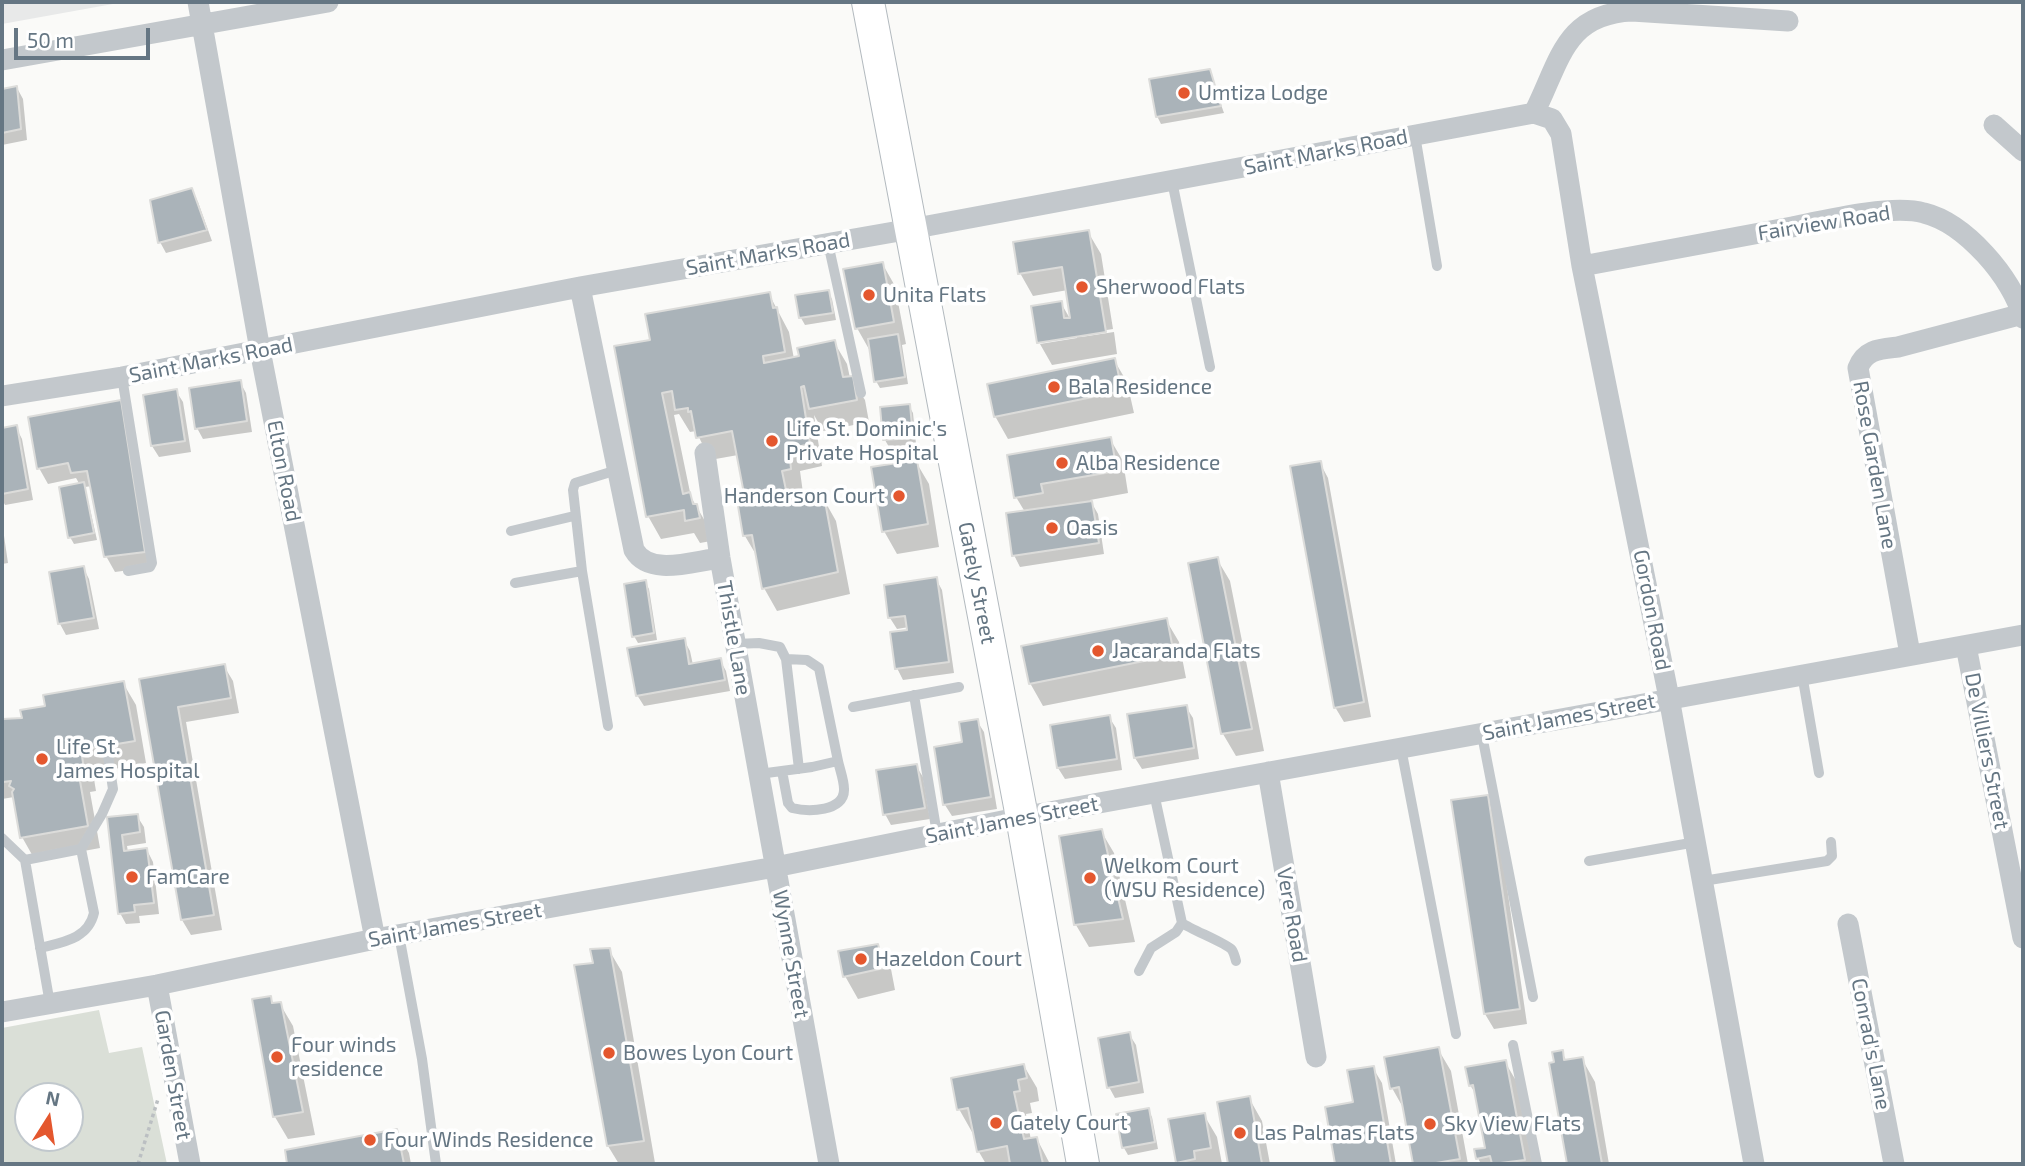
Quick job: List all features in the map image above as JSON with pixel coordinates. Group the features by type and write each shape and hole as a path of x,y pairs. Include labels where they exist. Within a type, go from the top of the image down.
{"street":[{"name":"Elton Road","path":"198,2 260,350 375,939"},
{"path":"2,60 328,2"},
{"name":"Gately Street","path":"868,2 1022,817 1083,1164"},
{"path":"1534,113 1560,55 1572,36 1598,16 1632,11 1788,21"},
{"name":"Saint Marks Road","path":"2,396 122,377 580,287 911,229 1534,113"},
{"name":"Gordon Road","path":"1534,113 1552,119 1561,134 1582,266 1670,698 1754,1164"},
{"path":"1994,125 2023,151"},
{"name":"Fairview Road","path":"1582,266 1858,214 1922,212 1951,225 1985,255 2003,277 2023,315"},
{"name":"Thistle Lane","path":"580,287 632,542 639,558 647,564 662,566 720,558 775,867"},
{"name":"Rose Garden Lane","path":"1910,654 1858,368 1861,359 1879,349 1898,347 2023,315"},
{"path":"705,453 720,558"},
{"name":"Saint James Street","path":"2,1013 157,985 375,939 775,867 1022,817 2023,635"},
{"name":"De Villiers Street","path":"1966,646 2023,938"},
{"name":"Vere Road","path":"1268,772 1317,1057"},
{"name":"Wynne Street","path":"775,867 829,1164"},
{"name":"Conrad's Lane","path":"1848,924 1894,1164"},
{"name":"Garden Street","path":"157,985 190,1164"}],"lane":[{"path":"1415,135 1437,266"},
{"path":"1172,181 1210,367"},
{"path":"828,243 861,393"},
{"path":"122,377 152,563 150,568 128,570"},
{"path":"608,726 582,571 573,489 576,483 617,470"},
{"path":"511,531 574,516"},
{"path":"515,583 582,571"},
{"path":"736,644 759,643 780,647 786,659 799,769"},
{"path":"782,771 788,803 792,808 819,809 836,805 842,800 845,788 819,668 807,660 786,659"},
{"path":"1802,674 1819,773"},
{"path":"853,707 958,687"},
{"path":"914,695 937,834"},
{"path":"1482,735 1533,997"},
{"path":"1401,748 1456,1034"},
{"path":"40,947 74,939 92,923 94,912 81,849 113,789 108,756"},
{"path":"759,774 838,761"},
{"path":"1153,793 1182,923 1196,932 1224,943 1231,949 1236,961"},
{"path":"2,838 25,860 50,1004"},
{"path":"1589,861 1696,842"},
{"path":"1703,881 1827,861 1832,856 1831,842"},
{"path":"25,860 81,849"},
{"path":"1139,971 1152,948 1176,932 1182,923"},
{"path":"399,935 422,1059 436,1164"},
{"path":"1513,1045 1536,1164"}],"path":[{"path":"138,1164 158,1098"}],"shaded area":[{"path":"2,2 124,2 2,24"},
{"path":"99,1010 109,1053 142,1047 167,1164 2,1164 2,1028"}],"building":[{"name":"Umtiza Lodge","path":"1210,69 1221,106 1156,117 1149,79"},
{"path":"17,86 21,129 2,133 2,89"},
{"path":"192,188 207,230 158,243 150,200"},
{"name":"Sherwood Flats","path":"1089,230 1106,332 1037,343 1031,306 1062,301 1064,318 1070,318 1062,267 1018,274 1013,242"},
{"name":"Unita Flats","path":"883,262 894,322 855,329 843,269"},
{"path":"829,290 833,313 799,318 795,295"},
{"name":"Life St. Dominic's Private Hospital","path":"770,292 773,308 777,307 785,352 763,356 764,363 799,356 797,348 835,340 843,377 853,376 857,400 809,409 804,386 801,387 810,444 789,449 791,469 782,471 787,495 805,492 806,499 824,496 838,572 762,589 752,535 743,536 737,500 745,499 732,431 696,438 691,411 688,412 688,408 675,410 672,391 662,393 683,494 690,492 693,504 697,504 700,518 685,521 684,510 646,517 614,346 650,340 645,314"},
{"path":"898,334 905,377 874,382 868,339"},
{"name":"Bala Residence","path":"1115,358 1122,391 994,417 987,384"},
{"path":"241,380 247,421 195,429 189,388"},
{"path":"177,389 185,441 151,446 143,395"},
{"path":"121,400 145,552 104,557 87,471 71,473 68,463 37,469 28,417"},
{"path":"910,404 913,438 883,440 880,407"},
{"path":"17,425 28,489 2,494 2,428"},
{"name":"Alba Residence","path":"1111,437 1117,471 1041,484 1043,493 1014,498 1007,455"},
{"name":"Handerson Court","path":"917,460 928,524 882,532 871,467"},
{"path":"1321,461 1364,702 1334,708 1290,466"},
{"path":"84,482 94,533 68,538 59,487"},
{"name":"Oasis","path":"1092,501 1099,543 1012,556 1006,513"},
{"path":"1218,557 1252,729 1221,734 1188,563"},
{"path":"84,566 94,618 58,624 49,572"},
{"path":"937,577 949,662 895,669 890,632 907,630 905,616 888,618 884,585"},
{"path":"646,580 654,633 632,637 624,584"},
{"name":"Jacaranda Flats","path":"1167,618 1174,655 1029,684 1021,646"},
{"path":"685,638 689,664 721,658 725,680 636,696 627,648"},
{"path":"225,664 231,698 178,707 214,915 181,920 139,679"},
{"name":"Life St. James Hospital","path":"124,681 135,741 81,750 84,769 78,770 88,826 20,838 12,792 14,789 9,786 11,781 3,782 2,719 22,718 20,710 45,706 43,695"},
{"path":"1187,705 1194,748 1134,758 1127,714"},
{"path":"1110,715 1117,759 1057,768 1050,725"},
{"path":"978,719 991,797 943,805 934,747 962,742 959,722"},
{"path":"917,764 925,808 883,815 876,770"},
{"path":"1488,795 1520,1009 1484,1014 1451,800"},
{"name":"FamCare","path":"138,814 140,832 122,835 124,851 147,848 154,903 134,905 135,912 118,914 107,817"},
{"name":"Welkom Court (WSU Residence)","path":"1102,829 1123,919 1074,925 1059,836"},
{"name":"Hazeldon Court","path":"878,944 884,968 843,977 838,951"},
{"name":"Bowes Lyon Court","path":"610,948 644,1141 607,1146 574,965 593,963 590,949"},
{"name":"Four winds residence","path":"271,996 272,1003 281,1002 303,1112 273,1117 252,999"},
{"path":"1130,1032 1139,1082 1107,1088 1098,1038"},
{"name":"Sky View Flats","path":"1439,1047 1460,1159 1413,1164 1399,1087 1390,1089 1384,1057"},
{"path":"1563,1050 1564,1060 1583,1057 1602,1164 1567,1164 1549,1063 1554,1062 1552,1052"},
{"name":"Sky View Flats","path":"1506,1060 1525,1160 1492,1164 1490,1156 1476,1159 1474,1149 1485,1148 1473,1085 1469,1086 1465,1067"},
{"name":"Gately Court","path":"1024,1064 1027,1078 1018,1080 1020,1091 1014,1092 1024,1139 1037,1137 1043,1164 1010,1164 1007,1146 977,1152 968,1108 957,1110 951,1078"},
{"path":"1374,1066 1391,1164 1335,1164 1325,1107 1353,1102 1347,1070"},
{"name":"Las Palmas Flats","path":"1250,1096 1262,1164 1228,1164 1217,1102"},
{"path":"1149,1108 1155,1142 1122,1148 1116,1114"},
{"path":"1205,1113 1211,1148 1194,1151 1195,1159 1176,1163 1168,1119"},
{"name":"Four Winds Residence","path":"397,1129 404,1164 287,1164 285,1150"}],"place":[{"name":"Umtiza Lodge","path":"1184,93"},
{"name":"Sherwood Flats","path":"1082,287"},
{"name":"Unita Flats","path":"869,295"},
{"name":"Bala Residence","path":"1054,387"},
{"name":"Life St. Dominic's Private Hospital","path":"772,441"},
{"name":"Alba Residence","path":"1062,463"},
{"name":"Handerson Court","path":"899,496"},
{"name":"Oasis","path":"1052,528"},
{"name":"Jacaranda Flats","path":"1098,651"},
{"name":"Life St. James Hospital","path":"42,759"},
{"name":"FamCare","path":"132,877"},
{"name":"Welkom Court (WSU Residence)","path":"1090,878"},
{"name":"Hazeldon Court","path":"861,959"},
{"name":"Bowes Lyon Court","path":"609,1053"},
{"name":"Four winds residence","path":"277,1057"},
{"name":"Gately Court","path":"996,1123"},
{"name":"Sky View Flats","path":"1430,1124"},
{"name":"Las Palmas Flats","path":"1240,1133"},
{"name":"Four Winds Residence","path":"370,1140"}]}
